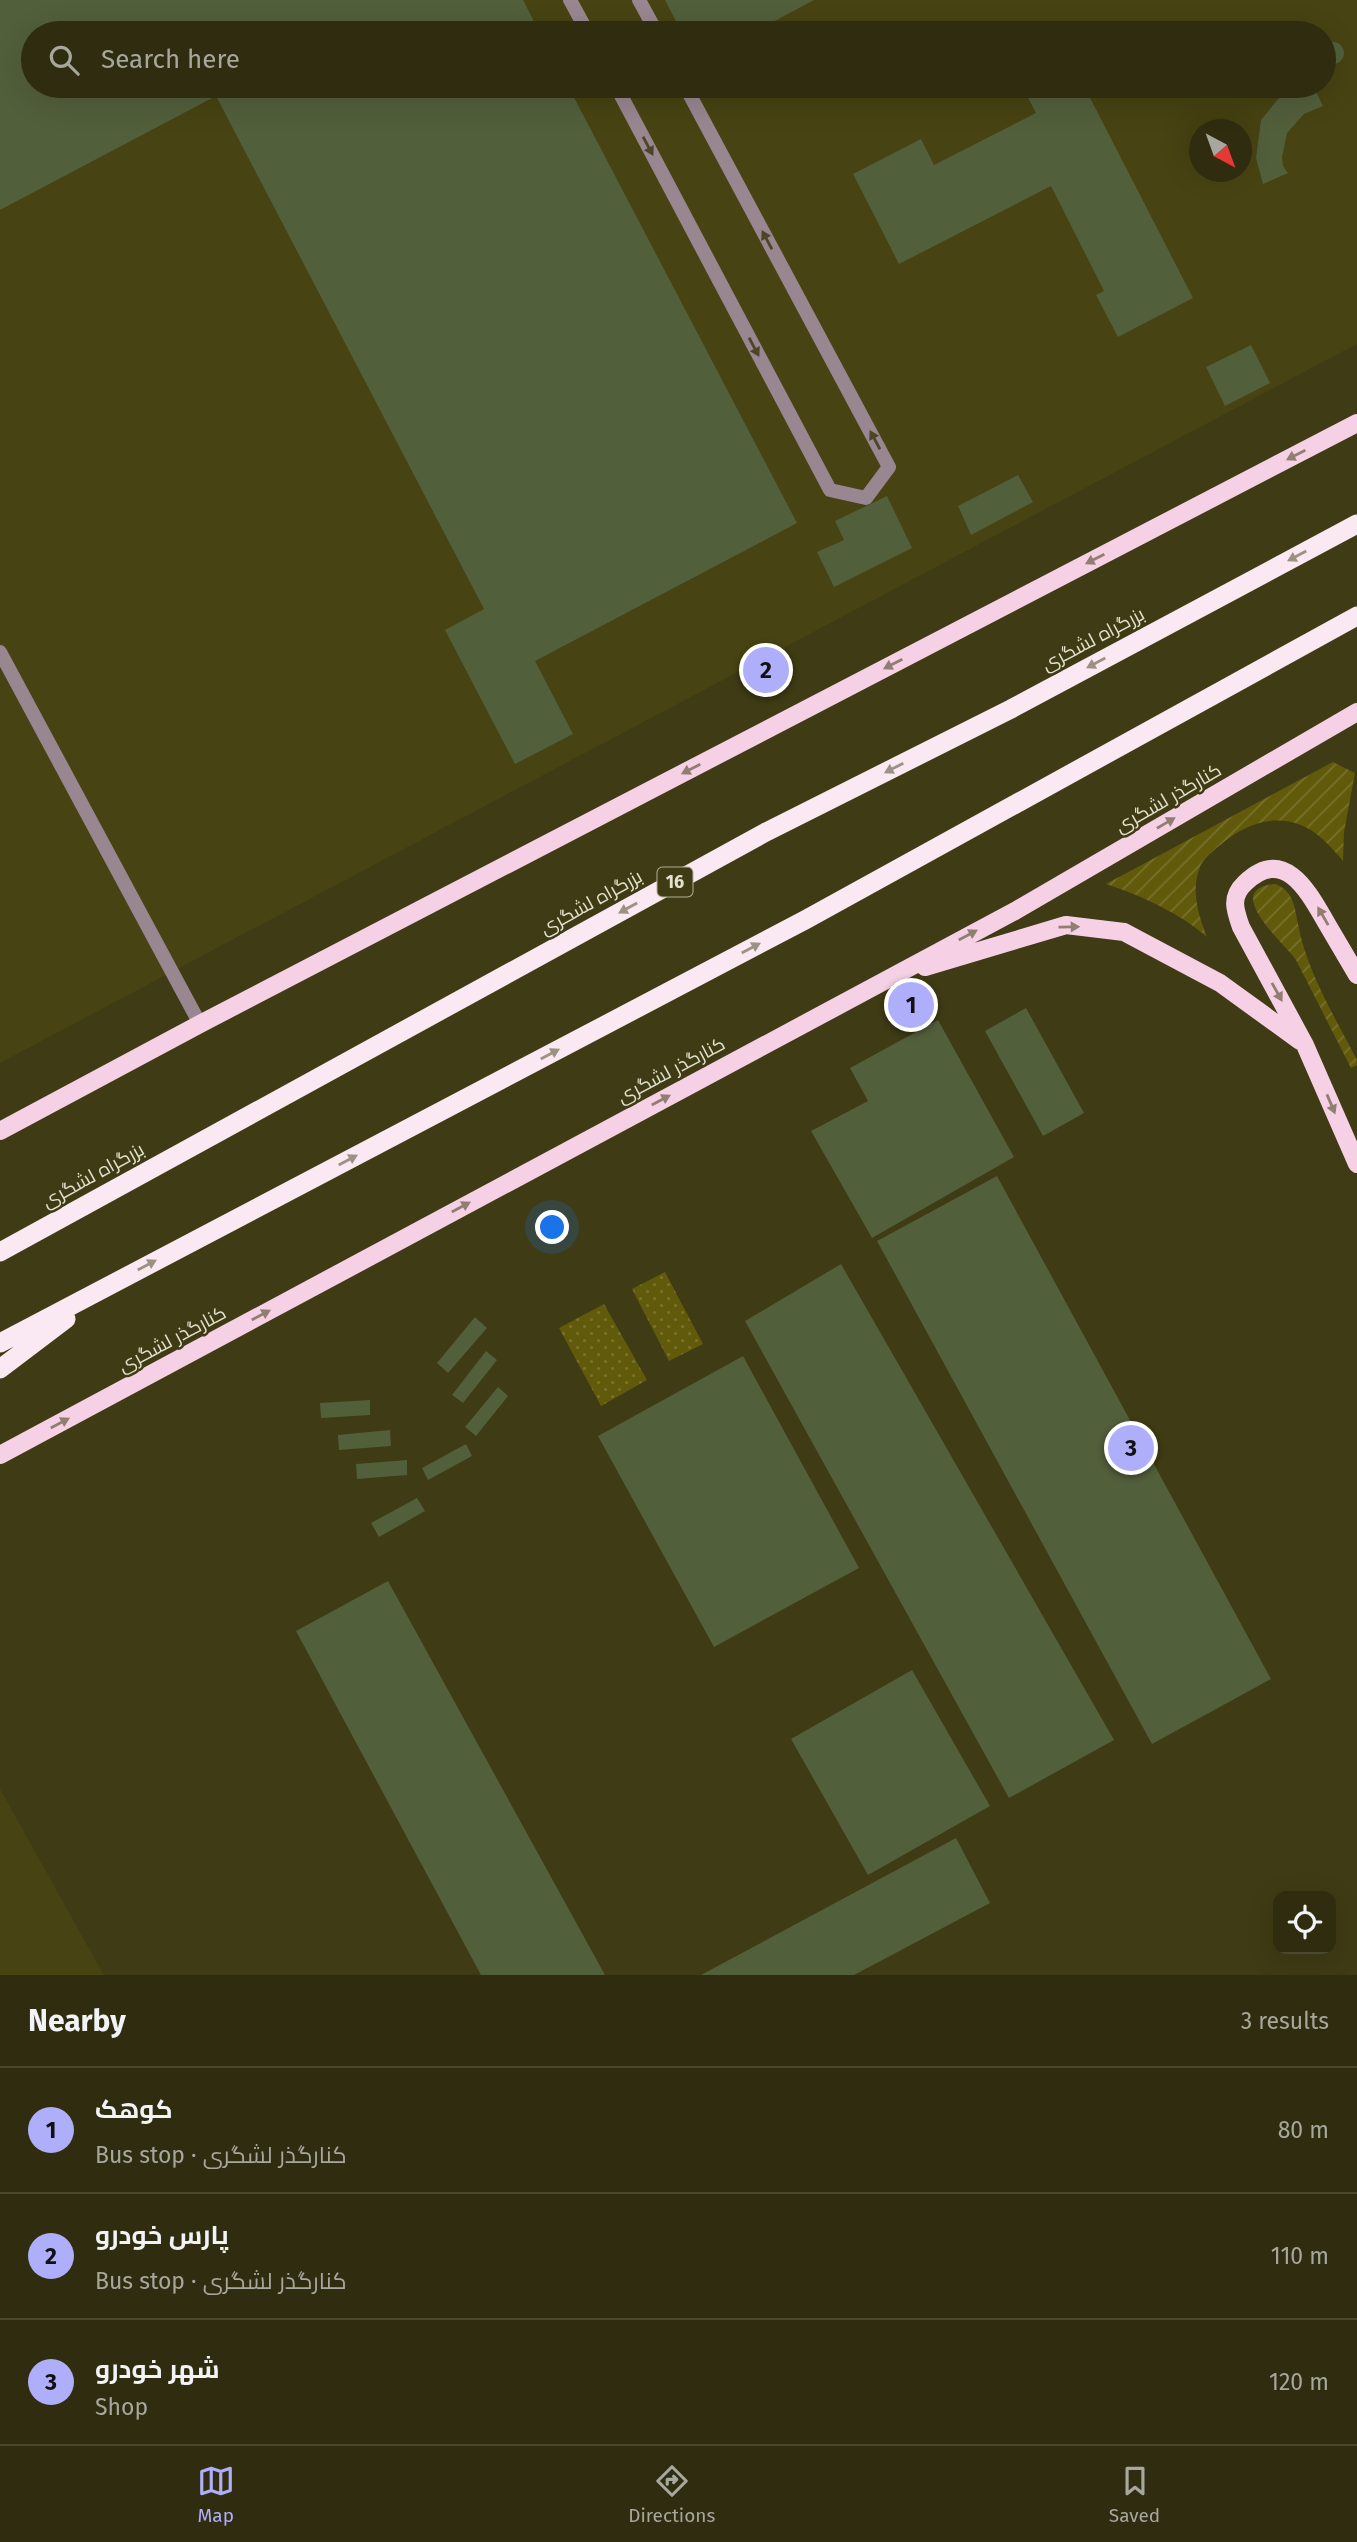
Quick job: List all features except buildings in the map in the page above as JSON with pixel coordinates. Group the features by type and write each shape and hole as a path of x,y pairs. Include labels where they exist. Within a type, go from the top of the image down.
{"highway":[{"name":"بزرگراه لشگری","path":"0,1252 766,832 1011,709 1357,524"},
{"path":"0,1343 805,920 1357,616"},
{"path":"0,1369 116,1281"}],"main road":[{"path":"0,1131 200,1024 1357,423"},
{"name":"کنارگذر لشگری","path":"0,1455 1015,911 1357,712"},
{"path":"1357,975 1305,886 1290,873 1263,870 1240,888 1234,906 1241,927 1306,1045 1357,1164"},
{"path":"886,979 1066,925 1124,932 1220,983 1306,1045"}],"lane":[{"path":"570,0 581,21"},
{"path":"639,0 650,21"},
{"path":"622,98 830,490 866,498 889,467 691,98"},
{"path":"0,652 200,1024"}],"shaded area":[{"path":"0,0 1357,0 1357,344 0,1063"},
{"path":"1333,762 1355,773 1344,832 1343,861 1317,834 1287,821 1256,824 1237,833 1207,856 1199,870 1196,896 1207,937 1159,906 1106,884"},
{"path":"1275,884 1286,890 1292,900 1302,942 1315,977 1357,1060 1357,1065 1351,1068 1296,960 1260,918 1254,906 1253,896 1260,888"},
{"path":"665,1272 703,1344 669,1361 632,1289"},
{"path":"604,1304 647,1380 601,1406 559,1328"},
{"path":"0,1789 104,1975 0,1975"}],"place":[{"name":"پارس خودرو","path":"766,670"},
{"name":"کوهک","path":"911,1005"},
{"name":"شهر خودرو","path":"1131,1448"}]}
